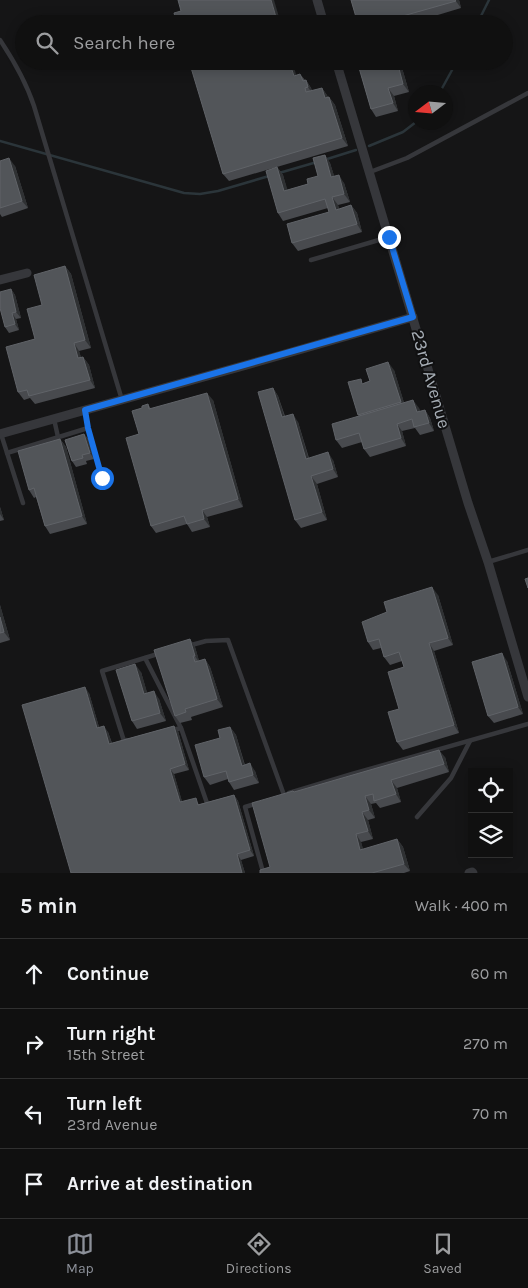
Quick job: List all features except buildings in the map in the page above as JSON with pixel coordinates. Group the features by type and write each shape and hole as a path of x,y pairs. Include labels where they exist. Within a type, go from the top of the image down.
{"street":[{"path":"317,0 321,15"},
{"name":"23rd Avenue","path":"339,70 528,697"},
{"path":"0,280 27,272"},
{"path":"1,434 413,317"}],"lane":[{"path":"0,40 15,63"},
{"path":"19,70 28,89 51,160 122,400"},
{"path":"370,172 408,158 528,93"},
{"path":"311,260 389,237"},
{"path":"85,410 102,478"},
{"path":"54,419 58,437"},
{"path":"7,453 88,428"},
{"path":"1,434 24,503"},
{"path":"488,562 528,550"},
{"path":"180,648 206,641 228,640 284,795"},
{"path":"133,739 124,741 102,671 162,653"},
{"path":"145,658 181,728 208,806"},
{"path":"277,797 528,724"},
{"path":"172,730 181,728"},
{"path":"417,817 451,778 470,741"},
{"path":"262,873 244,807 264,801"}],"waterway":[{"path":"482,15 489,0"},
{"path":"444,85 452,70"},
{"path":"369,146 408,128"},
{"path":"0,141 184,193 200,194 218,191 269,176"},
{"path":"324,160 356,150"},
{"path":"279,173 317,162"}],"route":[{"path":"102,478 85,410 413,317 389,237"}]}
